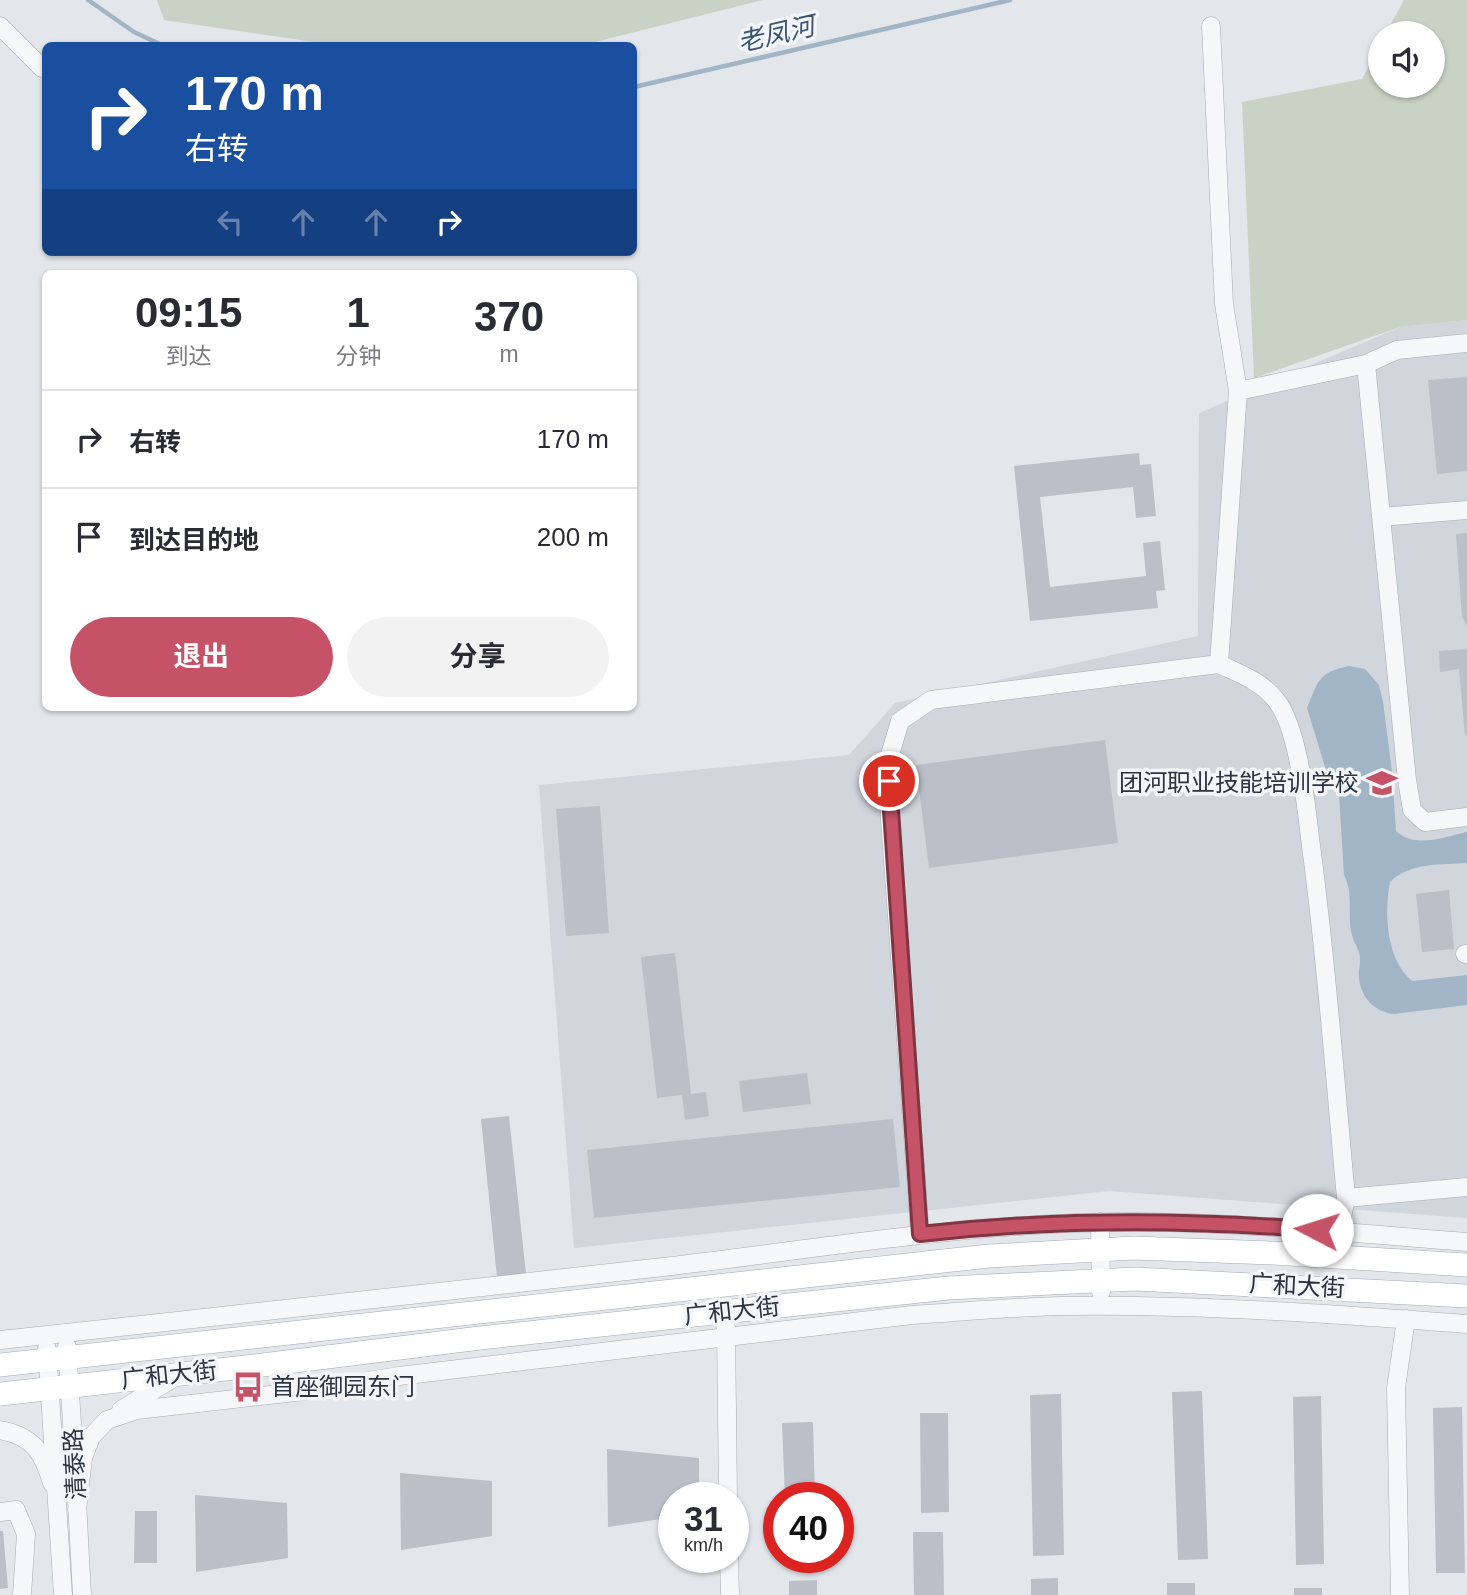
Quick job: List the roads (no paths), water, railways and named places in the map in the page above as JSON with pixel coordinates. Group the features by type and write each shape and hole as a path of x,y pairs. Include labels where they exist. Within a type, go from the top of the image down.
{"main road":[{"name":"广和大街","path":"0,1365 989,1256 1134,1248 1467,1265"},
{"name":"广和大街","path":"0,1394 948,1287 1135,1279 1467,1296"}],"street":[{"path":"0,26 42,68"},
{"path":"1211,26 1224,304 1238,391 1219,664"},
{"path":"1238,391 1366,364 1397,350 1467,343"},
{"path":"1366,364 1412,810 1425,822 1467,817"},
{"path":"1381,517 1467,510"},
{"path":"920,1234 889,805 889,758 900,721 931,700 1219,664 1256,681 1278,702 1291,733 1300,769 1320,908 1346,1198 1339,1232"},
{"path":"1346,1198 1467,1186"},
{"path":"1100,1222 1101,1306"},
{"path":"0,1340 745,1258 920,1234 1100,1222 1250,1224 1467,1242"},
{"path":"697,1288 745,1258"},
{"path":"1241,1283 1295,1312"},
{"path":"107,1420 137,1410 232,1401 412,1374 912,1315 1101,1306 1295,1312 1467,1324"},
{"path":"725,1313 728,1482"},
{"path":"1400,1595 1396,1388 1406,1319"},
{"name":"清泰路","path":"65,1333 58,1358 77,1510 82,1595"},
{"name":"清泰路","path":"46,1335 58,1358"},
{"path":"77,1510 83,1458 91,1437 107,1420 179,1374"},
{"name":"清泰路","path":"61,1387 58,1502 63,1595"},
{"path":"0,1430 22,1436 38,1449 50,1474 58,1502"},
{"path":"0,1512 16,1510 26,1534 23,1595"},
{"path":"729,1573 730,1595"}],"water":[{"path":"1349,666 1365,669 1379,685 1392,772 1396,831 1421,841 1467,832 1467,863 1416,868 1390,882 1387,921 1392,948 1403,972 1412,981 1467,975 1467,1005 1394,1014 1375,1007 1362,991 1360,957 1352,935 1349,889 1344,875 1339,794 1326,770 1307,708 1325,675"}],"waterway":[{"name":"老凤河","path":"88,0 134,32 155,42"},
{"name":"老凤河","path":"637,86 1010,0"}],"place":[{"name":"团河职业技能培训学校","path":"1382,783"},
{"name":"首座御园东门","path":"248,1387"}]}
